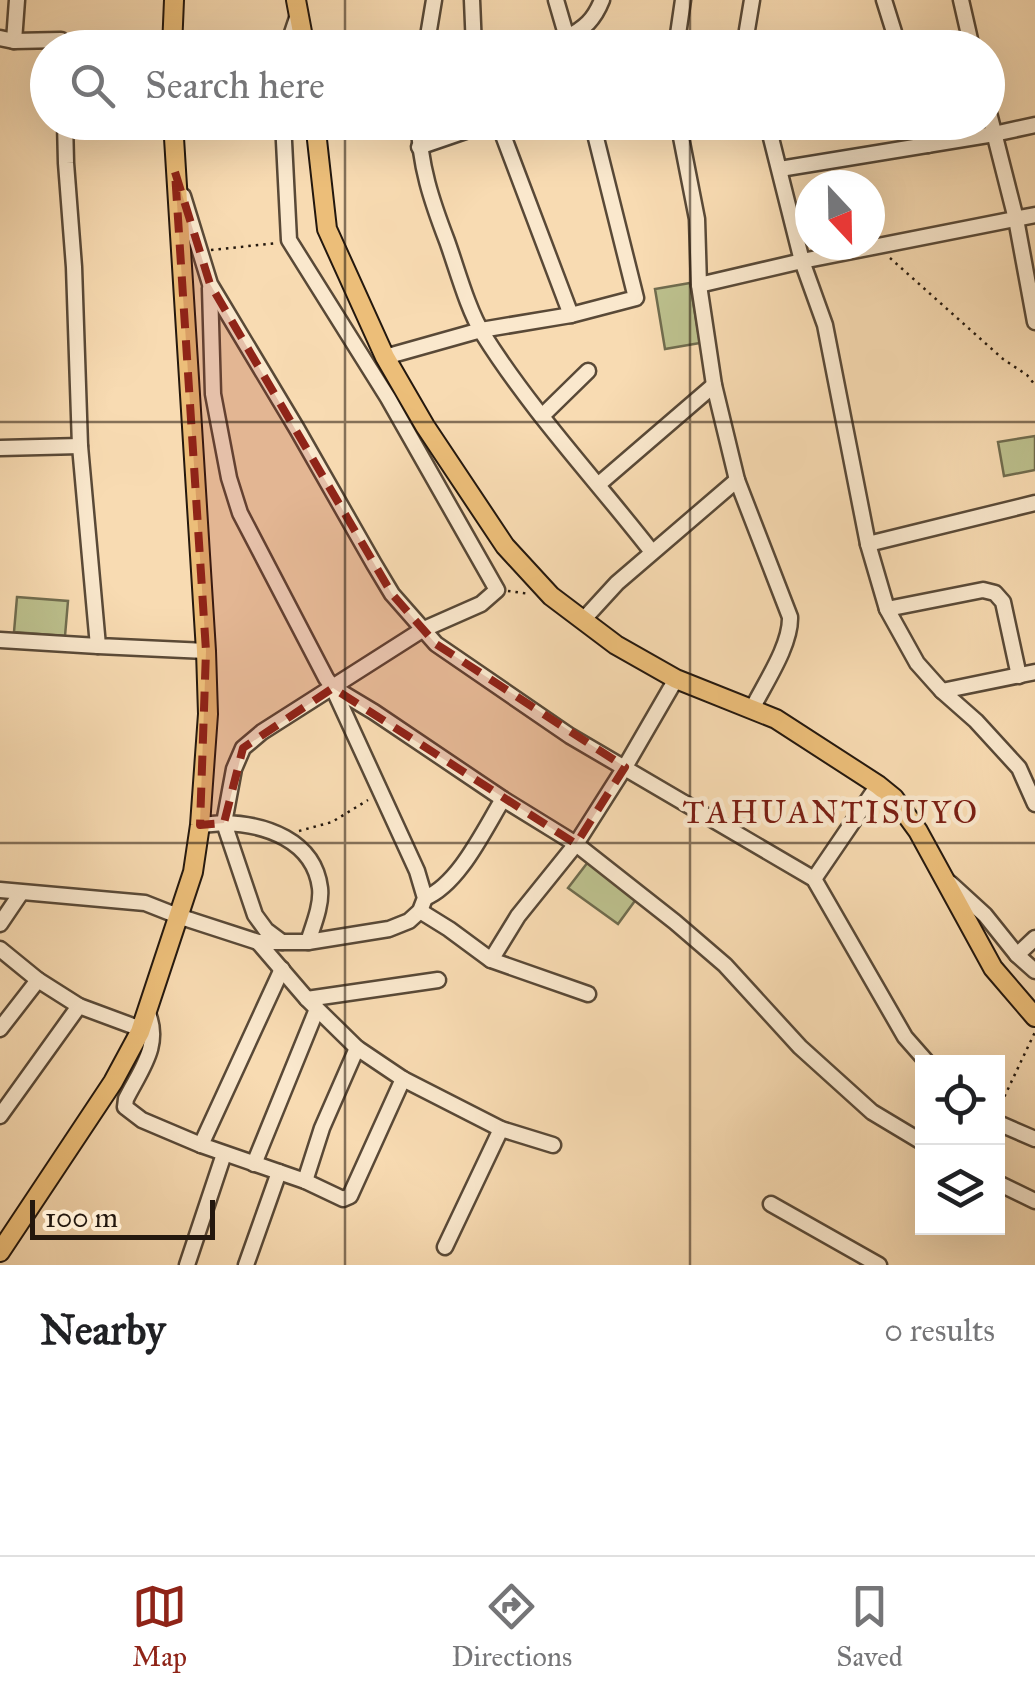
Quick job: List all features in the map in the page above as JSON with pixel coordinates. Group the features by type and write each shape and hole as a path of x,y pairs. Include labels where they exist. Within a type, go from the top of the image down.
{"main road":[{"path":"173,30 174,0"},
{"path":"1,1248 113,1082 144,1020 192,872 200,824 208,714 206,651 174,140"},
{"path":"318,140 327,230 385,357 425,426 505,546 551,596 616,645 676,679 776,719 894,798 918,832 993,968 1035,1016"}],"street":[{"path":"7,40 17,0"},
{"path":"429,30 434,0"},
{"path":"472,0 473,30"},
{"path":"556,0 564,30"},
{"path":"583,30 595,18 602,0"},
{"path":"679,30 683,0"},
{"path":"747,30 752,0"},
{"path":"884,0 893,30"},
{"path":"960,0 968,30"},
{"path":"1005,132 1035,125"},
{"path":"65,140 80,446 98,646"},
{"path":"282,942 255,915 224,823 234,768 243,748 422,630 481,604 498,590 388,398 289,240 285,140"},
{"path":"419,140 438,219 481,330 542,416 652,552"},
{"path":"419,147 440,140"},
{"path":"502,140 572,315"},
{"path":"385,357 481,330 572,315 636,298 596,140"},
{"path":"682,140 697,219 699,285 714,385 737,480 790,616 785,643 752,709"},
{"path":"772,140 802,261 825,325 868,544 887,609 917,662 1019,768 1035,804"},
{"path":"927,140 928,145"},
{"path":"780,169 958,140"},
{"path":"996,140 1016,218 1035,322"},
{"path":"175,172 210,284 392,594 422,630 436,644 570,736 814,879 904,1037 921,1055"},
{"path":"885,246 1035,214"},
{"path":"699,285 807,260"},
{"path":"210,284 214,394 229,478 240,513 334,688 417,872 423,904 491,960 588,994"},
{"path":"542,416 588,372"},
{"path":"599,484 714,385"},
{"path":"0,448 80,446"},
{"path":"584,619 617,583 737,480"},
{"path":"868,544 1035,502"},
{"path":"887,609 983,590 995,593 1003,602 1027,674 942,692"},
{"path":"0,640 206,651"},
{"path":"491,960 518,916 576,844 676,679"},
{"path":"334,688 576,844 725,966 800,1047 872,1112 915,1138"},
{"path":"1019,768 1035,764"},
{"path":"814,879 878,785"},
{"path":"0,890 145,902 258,942 308,942 389,929 409,922 455,875 503,799"},
{"path":"200,824 251,824 295,844 309,859 321,890 308,942"},
{"path":"945,879 985,915 1035,971"},
{"path":"0,924 20,893"},
{"path":"1018,955 1035,938"},
{"path":"258,942 357,1048 403,1079 501,1129 553,1145"},
{"path":"0,950 80,1006 153,1024 152,1046 125,1107 142,1120 343,1199 350,1196 403,1079"},
{"path":"201,1145 282,969"},
{"path":"0,1029 38,980"},
{"path":"312,1004 438,980"},
{"path":"254,1164 312,1004"},
{"path":"1,1112 80,1006"},
{"path":"305,1181 322,1128 357,1048"},
{"path":"1005,1126 1035,1139"},
{"path":"445,1247 501,1129"},
{"path":"187,1265 224,1154"},
{"path":"246,1265 279,1172"},
{"path":"1005,1187 1035,1202"},
{"path":"771,1204 879,1265"}],"path":[{"path":"200,251 289,240"},
{"path":"885,253 1035,385"},
{"path":"498,590 551,596"},
{"path":"278,834 332,822 382,791"},
{"path":"1005,1096 1035,1032"}],"highlighted area":[{"path":"175,172 210,284 392,594 436,644 625,767 576,844 333,688 243,748 224,823 200,825 206,651"}],"green space":[{"path":"690,283 700,343 665,349 655,289"},
{"path":"1035,436 1035,470 1004,476 998,442"},
{"path":"17,597 68,601 65,636 14,632"},
{"path":"588,862 637,898 618,924 568,888"}],"district":[{"name":"TAHUANTISUYO","path":"831,812"}]}
